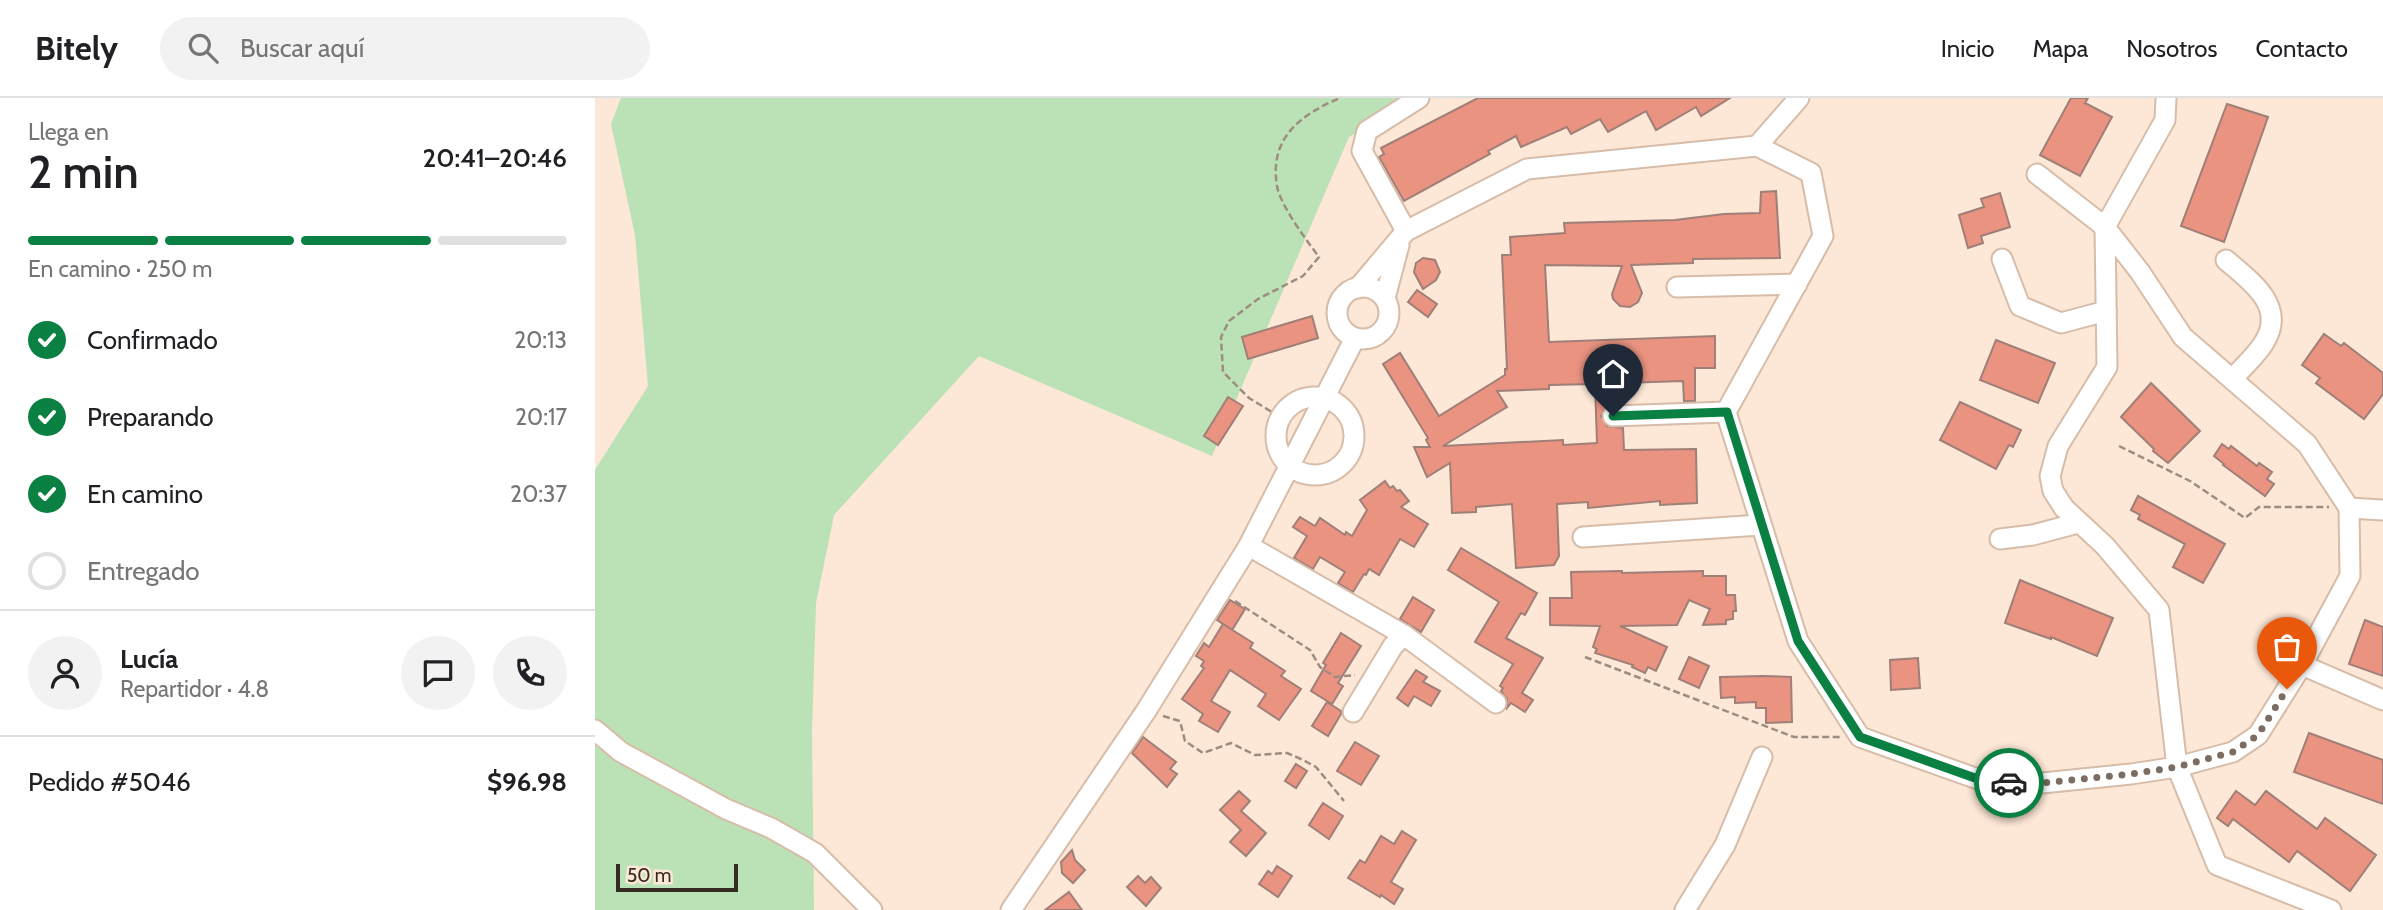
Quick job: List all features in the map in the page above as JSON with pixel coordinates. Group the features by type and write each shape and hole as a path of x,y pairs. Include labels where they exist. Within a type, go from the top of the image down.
{"street":[{"path":"1419,98 1367,131 1362,152 1403,235 1385,298 1389,313 1384,328 1371,337 1355,338 1343,329 1338,308 1345,295 1358,288 1403,235 1527,169 1757,146 1811,173 1823,236 1727,412 1798,641 1860,737 1989,783 2032,784 2131,774 2177,767 2233,752 2258,735 2302,665 2350,576 2349,508 2307,444 2183,337 2140,272 2105,227 2037,174"},
{"path":"1757,146 1799,98"},
{"path":"2166,98 2165,120 2105,227 2107,367 2058,446 2050,476 2053,491 2064,508 2105,546 2159,610 2177,767 2217,864 2331,910"},
{"path":"2002,259 2020,306 2061,323 2106,311"},
{"path":"2226,260 2257,287 2270,308 2273,324 2265,343 2232,379"},
{"path":"1677,287 1797,284"},
{"path":"1358,288 1372,289 1385,298"},
{"path":"1011,910 1146,711 1249,546 1355,338"},
{"path":"1309,396 1325,399 1334,400 1345,409 1352,421 1355,434 1353,448 1336,470 1323,475 1309,475 1296,471 1279,453 1275,429 1279,417 1297,400 1309,396"},
{"path":"1613,416 1727,412"},
{"path":"2349,508 2383,510"},
{"path":"2000,539 2033,535 2078,523"},
{"path":"1583,537 1760,525"},
{"path":"1249,546 1404,635 1496,703"},
{"path":"1353,712 1393,646 1404,635"},
{"path":"2302,665 2383,700"},
{"path":"595,730 621,752 726,809 771,828 814,853 872,910"},
{"path":"1685,910 1725,845 1762,757"}],"path":[{"path":"1279,417 1249,398 1223,372 1221,337 1229,321 1258,299 1303,276 1319,257 1299,230 1277,188 1276,151 1288,130 1319,107 1340,98"},
{"path":"2119,446 2190,481 2245,518 2259,507 2349,508"},
{"path":"1221,591 1310,650 1320,667 1335,677 1379,669"},
{"path":"1585,657 1794,737 1860,737"},
{"path":"1146,711 1180,721 1185,741 1203,752 1231,743 1255,755 1287,753 1301,759 1316,767 1344,801"}],"green space":[{"path":"621,98 1419,98 1349,137 1212,456 979,356 834,515 816,603 812,732 814,910 595,910 595,470 648,386 635,235 611,124"}],"building":[{"path":"1478,98 1730,98 1701,116 1696,107 1656,130 1646,111 1608,132 1600,119 1571,134 1567,127 1521,147 1516,136 1488,151 1490,154 1404,201 1379,157 1384,154 1381,148"},
{"path":"2071,98 2088,98 2085,103 2112,117 2080,176 2040,155"},
{"path":"2227,104 2268,117 2224,242 2181,226"},
{"path":"1776,191 1780,258 1693,259 1693,263 1631,265 1642,293 1638,302 1630,307 1620,306 1612,294 1622,266 1545,265 1549,342 1715,336 1715,368 1695,368 1695,401 1684,401 1683,381 1622,383 1622,403 1607,405 1601,416 1607,426 1623,428 1624,450 1696,449 1697,503 1660,505 1660,501 1588,508 1588,502 1557,504 1559,556 1554,565 1516,568 1512,504 1476,507 1476,512 1452,513 1450,463 1427,477 1414,447 1430,447 1426,440 1428,438 1383,364 1400,353 1439,416 1505,375 1507,369 1502,255 1511,255 1510,237 1565,233 1564,223 1675,220 1760,213 1761,192","holes":["1595,384 1597,443 1563,445 1563,440 1443,446 1507,407 1497,391 1549,389 1549,385"]},
{"path":"2000,193 2010,227 1981,236 1983,243 1968,248 1959,215 1984,207 1981,199"},
{"path":"1423,258 1435,260 1440,272 1436,280 1423,289 1414,272 1416,263"},
{"path":"1417,290 1437,304 1428,317 1408,302"},
{"path":"1312,316 1318,338 1248,359 1242,337"},
{"path":"2324,334 2341,346 2344,343 2383,373 2383,394 2364,419 2316,383 2320,378 2302,365"},
{"path":"1996,340 2055,363 2038,403 1980,380"},
{"path":"2151,383 2200,431 2168,463 2121,417"},
{"path":"1228,397 1243,406 1218,445 1204,436"},
{"path":"1960,402 2021,430 2013,447 2009,445 1996,469 1940,440"},
{"path":"2222,444 2229,449 2231,446 2257,466 2259,463 2272,472 2267,479 2274,484 2265,496 2214,456"},
{"path":"1385,481 1390,488 1393,486 1397,491 1400,490 1409,501 1401,507 1428,524 1414,547 1400,539 1379,575 1369,569 1353,592 1338,583 1345,572 1320,557 1313,569 1294,558 1307,536 1293,527 1300,517 1315,526 1320,518 1345,535 1346,532 1352,536 1367,510 1360,500"},
{"path":"2138,496 2225,544 2203,583 2173,567 2185,544 2138,519 2140,515 2131,510"},
{"path":"1461,548 1537,593 1525,615 1521,613 1506,638 1543,658 1522,693 1533,700 1525,712 1511,703 1507,708 1507,699 1501,691 1503,688 1500,686 1513,664 1475,642 1499,602 1448,570"},
{"path":"1703,571 1703,576 1726,576 1726,595 1735,595 1736,611 1733,611 1733,619 1726,620 1726,624 1703,625 1710,609 1689,600 1677,625 1620,626 1667,647 1656,671 1648,667 1645,673 1632,667 1633,665 1595,653 1597,649 1593,647 1600,626 1550,625 1550,598 1572,598 1571,572"},
{"path":"2020,580 2113,618 2097,656 2051,637 2005,623"},
{"path":"1413,597 1434,610 1421,632 1400,619"},
{"path":"1230,600 1245,609 1232,630 1217,620"},
{"path":"2365,620 2383,627 2383,676 2349,664"},
{"path":"1223,624 1253,643 1250,648 1285,671 1281,676 1301,689 1279,720 1258,706 1266,694 1230,670 1211,701 1230,712 1218,732 1199,721 1203,714 1182,699 1204,668 1201,666 1204,661 1196,656 1204,643 1209,647"},
{"path":"1341,633 1361,646 1338,683 1343,686 1332,704 1311,691 1326,665 1323,663"},
{"path":"1689,657 1709,666 1699,688 1679,679"},
{"path":"1918,658 1920,688 1891,690 1890,660"},
{"path":"1416,670 1427,677 1423,682 1440,691 1431,706 1414,696 1408,706 1397,698"},
{"path":"1720,677 1791,677 1792,722 1766,723 1766,708 1756,708 1756,702 1735,703 1735,697 1721,698"},
{"path":"1327,702 1341,711 1328,736 1312,726"},
{"path":"2309,733 2383,760 2383,804 2294,772"},
{"path":"1143,737 1176,762 1170,769 1177,774 1167,787 1132,753"},
{"path":"1355,742 1379,756 1361,785 1337,771"},
{"path":"1296,764 1307,771 1296,788 1285,781"},
{"path":"1239,791 1250,801 1241,811 1266,833 1246,856 1230,842 1241,830 1220,810"},
{"path":"2236,791 2255,805 2266,791 2317,829 2325,818 2376,855 2350,891 2297,851 2289,862 2233,819 2228,826 2217,818"},
{"path":"1323,803 1343,816 1329,839 1309,825"},
{"path":"1402,831 1416,840 1391,882 1403,889 1394,904 1348,878 1360,860 1365,863 1381,836 1394,844"},
{"path":"1072,850 1075,860 1085,870 1073,883 1062,873 1061,862"},
{"path":"1277,866 1292,876 1278,897 1259,884 1268,871 1272,874"},
{"path":"1138,876 1145,883 1151,877 1161,888 1146,906 1127,887"},
{"path":"1069,892 1082,910 1045,910"}],"way so far":[{"path":"2009,783 2032,784 2131,774 2177,767 2233,752 2258,735 2287,689"}],"route":[{"path":"1613,416 1727,412 1798,641 1860,737 1989,783 2009,783"}]}
